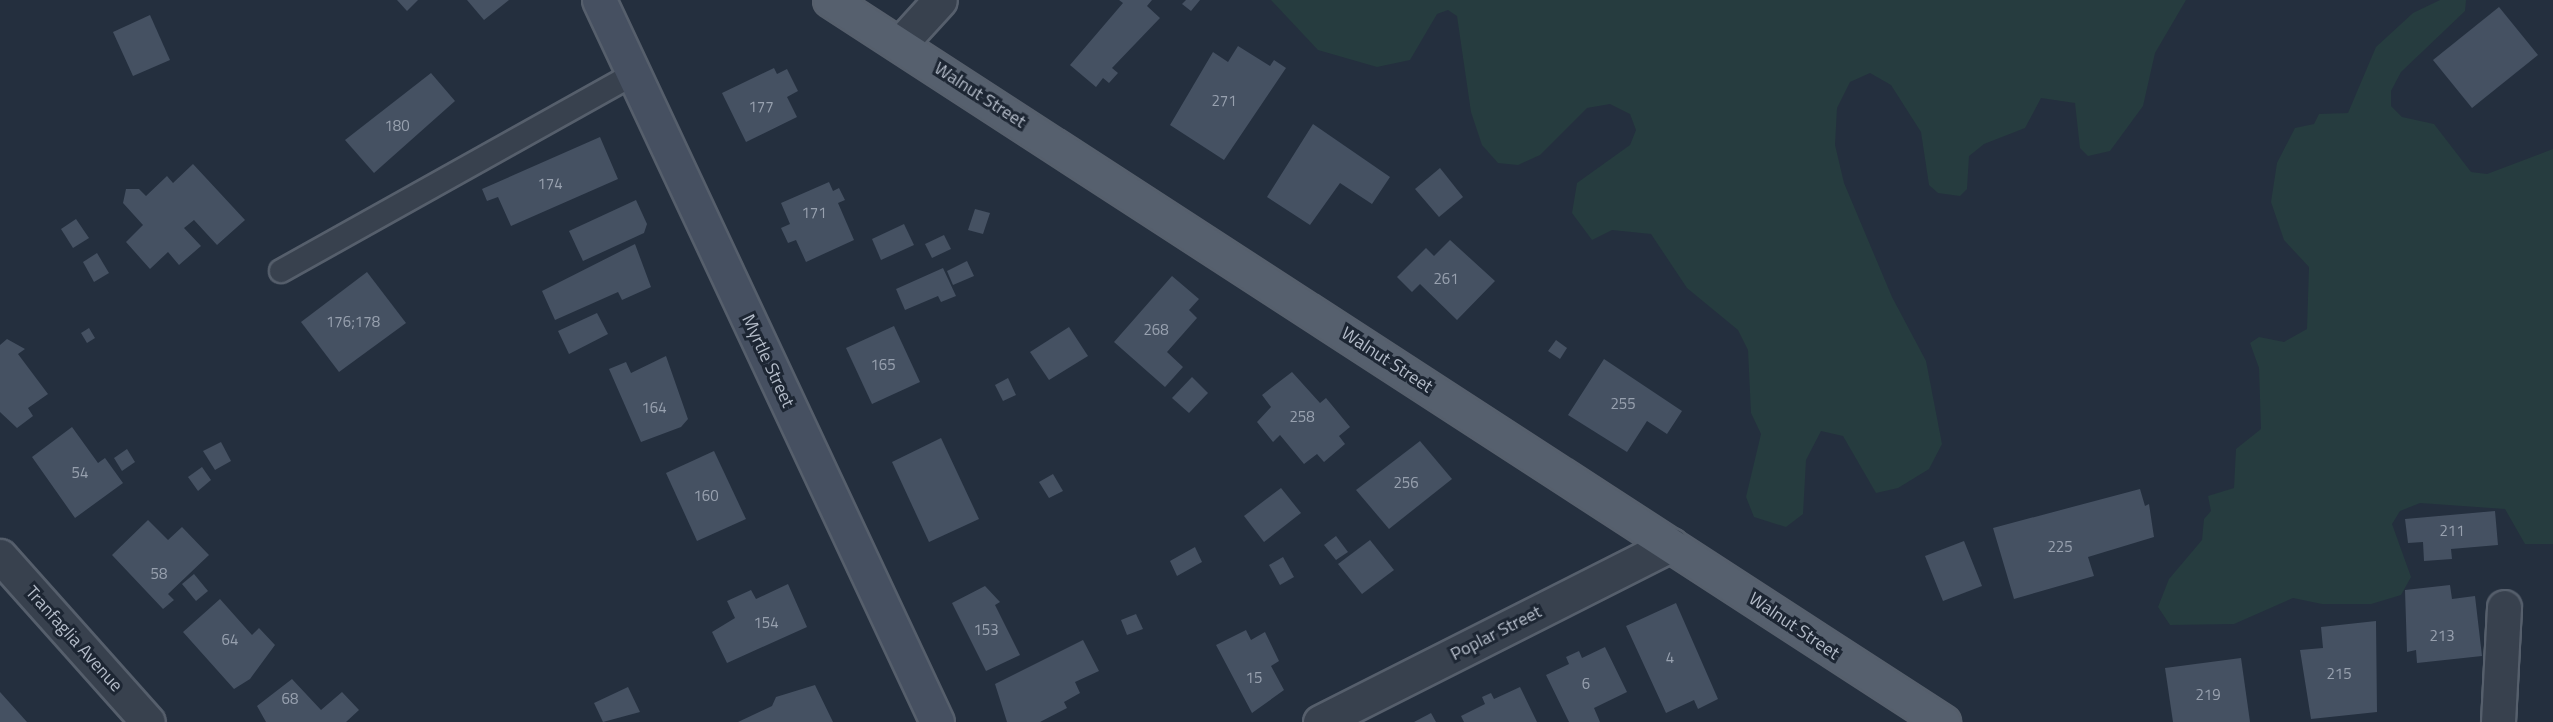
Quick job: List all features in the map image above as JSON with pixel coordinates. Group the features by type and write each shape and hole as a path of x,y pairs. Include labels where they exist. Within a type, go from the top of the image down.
{"main road":[{"name":"Myrtle Street","path":"599,0 937,722"},
{"name":"Walnut Street","path":"830,0 1943,722"}],"street":[{"path":"900,44 940,0"},
{"name":"Poplar Street","path":"1320,722 1671,544"},
{"name":"Tranfaglia Avenue","path":"0,556 148,722"},
{"path":"2498,722 2504,607"}],"lane":[{"path":"281,272 633,74"}],"green space":[{"path":"1271,0 2186,0 2155,53 2143,106 2110,151 2088,156 2080,148 2075,103 2041,98 2025,128 1984,144 1969,156 1967,189 1960,196 1938,193 1929,185 1921,132 1891,85 1870,73 1850,82 1837,108 1835,145 1844,183 1892,297 1926,361 1942,444 1929,469 1898,488 1876,493 1843,436 1821,431 1806,460 1803,514 1786,527 1754,517 1746,497 1761,434 1751,413 1748,350 1738,330 1687,288 1651,234 1612,230 1592,240 1572,213 1577,183 1630,145 1636,130 1630,114 1610,104 1587,108 1540,155 1518,165 1498,163 1482,145 1471,112 1457,16 1448,10 1437,14 1410,60 1377,67 1318,50"},
{"path":"2440,0 2466,0 2465,11 2401,72 2391,91 2391,106 2402,117 2434,124 2471,172 2487,174 2553,149 2553,544 2525,544 2505,509 2420,503 2400,511 2392,524 2411,577 2401,595 2371,604 2322,604 2293,598 2234,624 2170,625 2158,607 2169,579 2202,540 2204,519 2211,511 2208,496 2234,488 2236,449 2261,429 2259,368 2250,343 2259,337 2284,342 2307,329 2309,267 2284,240 2271,202 2277,163 2295,128 2314,124 2319,114 2348,113 2376,47 2413,13"}],"building":[{"path":"397,0 418,0 407,11"},
{"path":"467,0 509,0 484,20"},
{"path":"1119,0 1152,0 1147,6 1160,18 1112,68 1118,73 1109,83 1103,78 1096,87 1070,65 1123,3"},
{"path":"1186,0 1200,0 1191,11 1182,4"},
{"path":"2499,7 2538,55 2472,108 2433,60"},
{"path":"150,15 170,60 133,76 113,32"},
{"path":"1238,46 1270,66 1274,60 1286,68 1224,160 1170,125 1213,52 1228,62"},
{"path":"774,68 777,74 787,69 798,91 787,97 797,117 746,142 722,93"},
{"path":"431,73 455,101 374,173 345,140"},
{"path":"1313,124 1390,177 1372,204 1340,183 1310,225 1267,197"},
{"path":"600,137 618,179 511,226 498,197 487,201 482,189"},
{"path":"193,164 245,220 217,245 194,220 184,228 201,246 179,265 168,252 150,269 126,242 143,225 123,203 126,189 139,189 146,196 167,176 173,183"},
{"path":"1440,168 1463,197 1439,217 1415,189"},
{"path":"829,182 833,191 839,188 845,200 838,203 854,240 806,262 796,240 788,243 781,228 790,224 781,203"},
{"path":"636,200 647,224 644,233 583,261 569,231"},
{"path":"975,209 990,213 983,234 968,230"},
{"path":"76,219 89,238 73,248 61,229"},
{"path":"904,224 914,245 881,260 872,239"},
{"path":"944,235 951,249 932,258 925,244"},
{"path":"1450,240 1495,281 1457,320 1420,284 1412,292 1397,277 1426,248 1434,256"},
{"path":"635,244 651,287 622,300 618,292 555,320 542,291"},
{"path":"97,253 109,273 94,282 83,262"},
{"path":"967,261 974,276 953,285 947,271"},
{"path":"943,268 956,296 941,302 938,296 905,310 896,289"},
{"path":"367,272 406,323 339,372 301,322"},
{"path":"1172,276 1199,299 1189,310 1197,318 1167,352 1183,367 1165,387 1114,342"},
{"path":"597,313 608,334 569,354 558,331"},
{"path":"894,326 920,382 872,404 846,348"},
{"path":"1069,327 1088,356 1049,380 1030,352"},
{"path":"89,328 95,338 87,343 81,333"},
{"path":"7,339 25,349 18,354 48,394 28,408 33,416 17,428 0,412 0,345"},
{"path":"1556,340 1567,348 1560,359 1548,351"},
{"path":"666,356 688,419 681,427 641,442 609,369 626,362 631,373"},
{"path":"1604,359 1682,411 1667,434 1647,421 1627,452 1568,415"},
{"path":"1292,372 1320,403 1326,398 1350,427 1339,436 1345,444 1324,462 1317,454 1304,464 1280,435 1273,442 1257,422 1271,407 1262,395"},
{"path":"1192,377 1208,393 1189,413 1172,398"},
{"path":"1008,378 1016,395 1003,401 995,385"},
{"path":"72,427 98,463 105,458 123,483 75,518 32,457"},
{"path":"941,438 979,519 929,542 892,462"},
{"path":"1420,441 1452,479 1389,529 1356,490"},
{"path":"221,442 231,461 215,470 203,451"},
{"path":"127,449 135,462 122,471 114,458"},
{"path":"714,451 746,519 697,541 666,473"},
{"path":"202,467 211,480 198,491 188,477"},
{"path":"1053,474 1063,491 1049,498 1039,482"},
{"path":"1281,488 1301,513 1264,542 1244,516"},
{"path":"2140,489 2145,506 2149,504 2154,537 2088,557 2094,576 2014,599 1993,528"},
{"path":"2495,511 2498,545 2451,549 2452,559 2424,561 2423,542 2408,543 2405,519"},
{"path":"148,520 168,540 182,527 209,555 168,594 174,600 163,609 112,555"},
{"path":"1336,536 1348,552 1336,560 1324,545"},
{"path":"1370,540 1394,570 1362,594 1338,564"},
{"path":"1964,541 1982,586 1943,601 1925,556"},
{"path":"1195,547 1202,562 1177,576 1170,561"},
{"path":"1283,557 1294,577 1280,585 1269,565"},
{"path":"194,574 208,591 196,601 182,584"},
{"path":"788,584 807,627 727,663 712,632 735,618 727,601 751,590 756,599"},
{"path":"2450,585 2452,599 2475,596 2482,656 2417,663 2416,650 2407,652 2405,590"},
{"path":"985,586 1000,602 995,605 1020,655 986,671 952,603"},
{"path":"220,599 252,635 259,628 275,645 250,679 234,689 183,632"},
{"path":"1676,603 1718,699 1698,709 1694,700 1666,713 1626,626"},
{"path":"1136,614 1143,629 1127,635 1121,620"},
{"path":"2376,621 2377,712 2311,719 2300,650 2323,648 2321,627"},
{"path":"1246,630 1251,640 1265,632 1279,661 1271,666 1284,690 1252,713 1216,645"},
{"path":"1083,640 1099,671 1075,682 1080,693 1064,702 1067,708 1040,722 1007,722 995,684"},
{"path":"1605,647 1627,692 1594,708 1600,722 1569,722 1546,675 1569,664 1566,657 1579,651 1582,658"},
{"path":"2241,658 2250,722 2173,722 2165,668"},
{"path":"292,679 321,710 342,692 359,710 346,722 266,722 257,706"},
{"path":"815,685 833,722 738,722 772,706 776,697"},
{"path":"628,687 640,712 603,722 594,703"},
{"path":"1520,687 1537,722 1464,722 1461,716 1485,704 1482,697 1491,693 1494,699"},
{"path":"0,692 27,722 0,722"},
{"path":"1431,713 1436,722 1414,722"}]}
